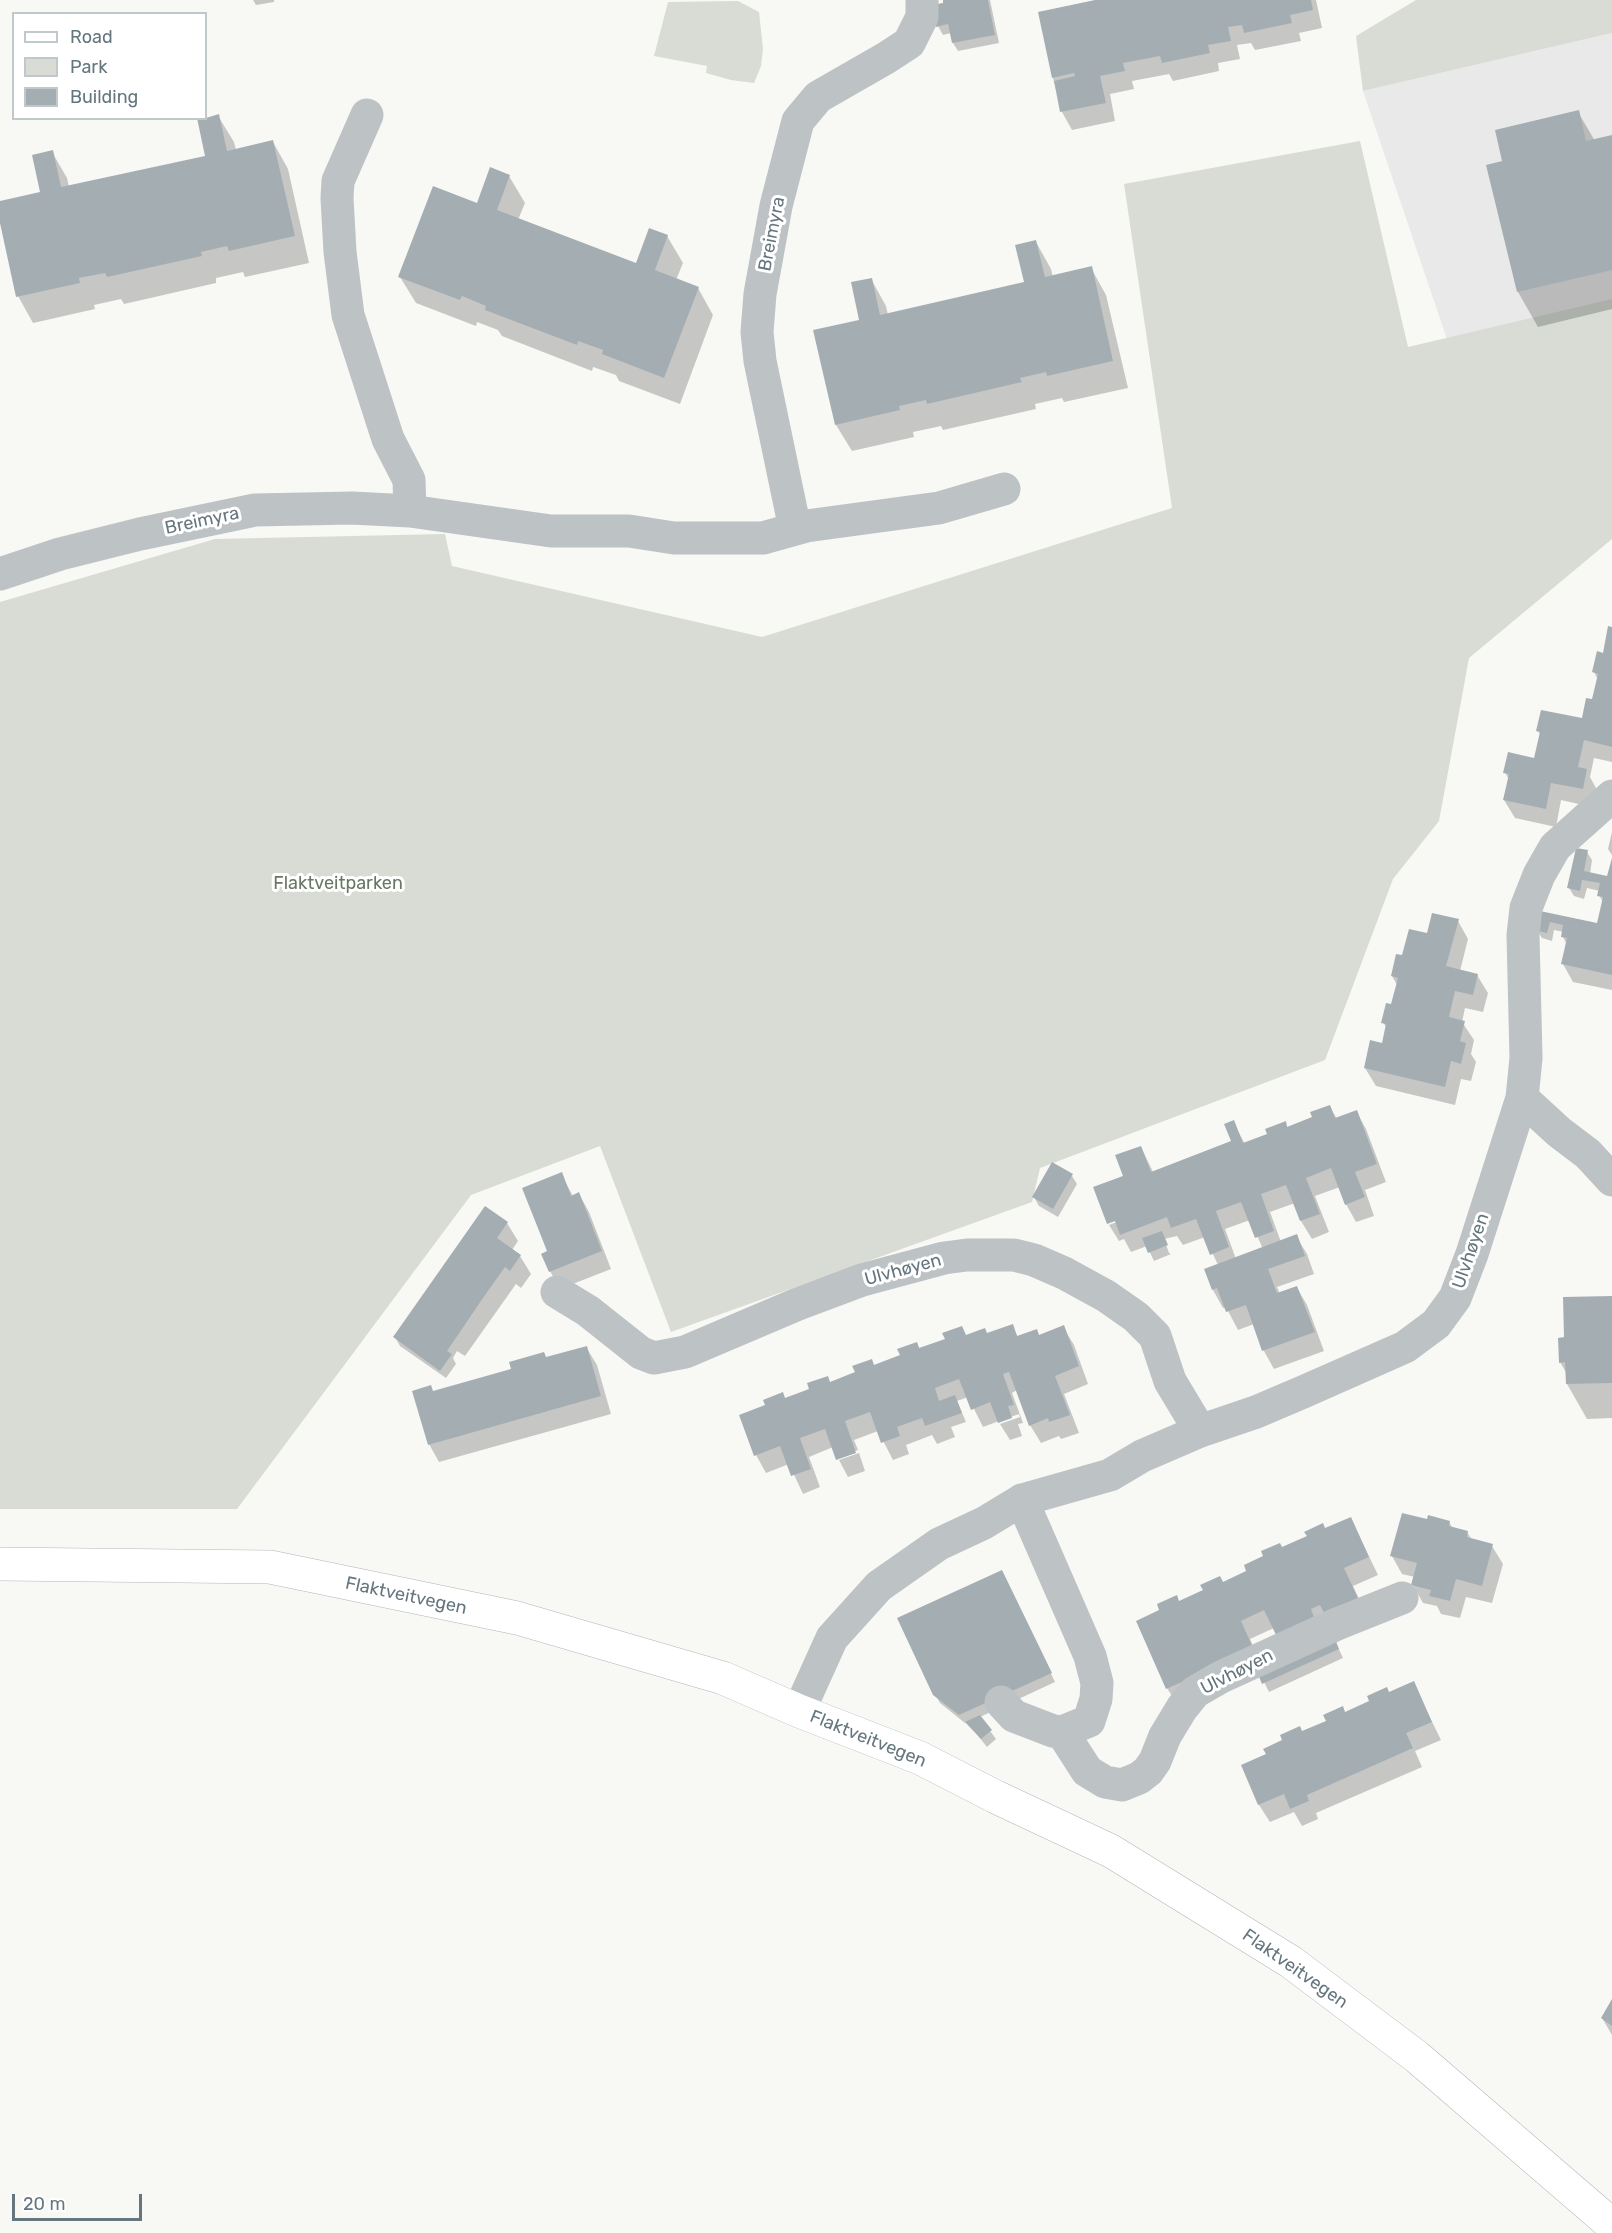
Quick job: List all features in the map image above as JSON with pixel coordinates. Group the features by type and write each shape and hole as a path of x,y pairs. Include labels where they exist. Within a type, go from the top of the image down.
{"main road":[{"name":"Flaktveitvegen","path":"0,1564 270,1568 517,1618 723,1678 799,1711 920,1758 1111,1851 1291,1962 1417,2057 1612,2226"}],"street":[{"name":"Breimyra","path":"793,529 794,524 760,361 757,332 760,294 776,206 798,121 818,97 909,43 922,17 922,0"},
{"path":"367,115 338,181 340,252 348,315 388,439 409,480 410,511"},
{"name":"Breimyra","path":"0,574 60,554 140,534 255,510 352,508 410,511 551,531 629,531 674,538 763,538 793,529 939,508 1005,489"},
{"name":"Ulvhøyen","path":"799,1711 832,1638 879,1586 939,1544 984,1523 1022,1500 1110,1475 1143,1456 1200,1431 1257,1412 1405,1347 1436,1324 1455,1298 1472,1254 1522,1098 1526,1058 1523,935 1526,908 1539,876 1555,848 1612,796"},
{"path":"1522,1098 1559,1132 1588,1154 1612,1180"},
{"name":"Ulvhøyen","path":"558,1292 588,1311 641,1353 654,1358 685,1353 798,1304 862,1280 944,1258 967,1255 1014,1255 1034,1260 1064,1273 1106,1296 1136,1317 1155,1336 1170,1381 1200,1431"},
{"path":"1001,1702 1014,1716 1053,1731 1062,1732 1089,1721 1096,1699 1097,1683 1090,1656 1022,1500"},
{"name":"Ulvhøyen","path":"1062,1732 1086,1771 1105,1782 1122,1785 1139,1778 1148,1771 1182,1708 1196,1692 1221,1677 1337,1624 1402,1598"}],"shaded area":[{"path":"1612,33 1612,416 1483,446 1363,91"}],"green space":[{"path":"1416,0 1612,0 1612,33 1363,91 1356,36"},
{"path":"738,1 759,12 763,49 761,66 754,83 706,73 707,66 654,56 668,2"},
{"name":"Flaktveitparken","path":"1360,141 1408,347 1612,299 1612,539 1469,658 1439,821 1393,879 1325,1060 1040,1168 1032,1202 671,1332 600,1146 471,1195 237,1509 0,1509 0,602 215,539 445,534 452,566 762,637 1172,508 1124,184"}],"building":[{"path":"943,0 988,0 995,35 952,43 948,24 936,27 932,5 943,3"},
{"path":"1095,0 1311,0 1313,10 1290,15 1292,23 1244,33 1242,25 1228,27 1231,41 1208,45 1210,53 1162,63 1160,56 1123,63 1125,71 1100,76 1106,103 1060,112 1054,81 1075,76 1074,73 1052,78 1038,12"},
{"path":"1579,110 1586,141 1612,135 1612,270 1517,292 1486,165 1502,161 1495,130"},
{"path":"219,114 227,151 273,140 295,236 229,251 227,246 201,252 202,256 107,277 105,273 79,278 80,283 16,297 0,223 0,201 40,192 32,155 53,150 61,187 205,156 197,120 207,120 207,118"},
{"path":"490,167 510,175 497,210 636,263 649,228 668,235 655,270 699,287 664,378 602,354 603,350 578,341 577,345 485,310 486,306 462,296 460,300 398,277 433,186 477,203"},
{"path":"1036,240 1045,277 1092,266 1113,361 1047,376 1046,372 1020,378 1022,382 927,404 926,400 899,406 900,410 835,425 813,330 859,320 851,282 872,278 880,315 1024,282 1015,245"},
{"path":"1608,626 1612,627 1612,747 1584,740 1578,767 1587,769 1583,789 1551,783 1546,809 1503,800 1509,774 1503,773 1508,752 1534,758 1540,732 1536,731 1541,710 1582,718 1586,698 1592,699 1598,674 1592,672 1597,651 1603,653"},
{"path":"1576,848 1588,850 1584,871 1607,876 1612,858 1612,975 1561,964 1567,938 1561,937 1563,925 1550,922 1547,933 1535,930 1540,911 1597,923 1603,897 1597,896 1600,883 1582,880 1580,891 1567,888"},
{"path":"1432,913 1459,919 1446,966 1478,974 1473,995 1455,991 1449,1017 1465,1021 1460,1041 1466,1043 1461,1064 1451,1061 1445,1087 1364,1068 1370,1040 1382,1043 1386,1024 1381,1023 1386,1003 1391,1004 1398,978 1391,976 1396,954 1402,955 1409,929 1427,933"},
{"path":"1330,1105 1335,1118 1357,1110 1377,1164 1355,1172 1365,1197 1345,1205 1331,1168 1306,1178 1320,1214 1300,1221 1286,1185 1261,1194 1274,1231 1255,1238 1241,1202 1216,1211 1229,1247 1210,1255 1196,1219 1171,1228 1167,1217 1120,1235 1115,1221 1107,1224 1093,1187 1123,1176 1115,1155 1141,1146 1151,1172 1231,1141 1224,1124 1234,1120 1243,1143 1267,1134 1265,1129 1286,1121 1287,1127 1312,1117 1310,1112"},
{"path":"1052,1162 1073,1174 1053,1209 1032,1197"},
{"path":"562,1172 571,1196 579,1192 602,1251 549,1272 541,1254 547,1251 522,1188"},
{"path":"485,1206 508,1222 497,1238 521,1255 510,1271 505,1267 483,1298 447,1351 452,1354 440,1371 393,1337"},
{"path":"1162,1231 1168,1245 1148,1253 1142,1238"},
{"path":"1297,1234 1305,1256 1268,1269 1277,1293 1297,1286 1315,1332 1262,1351 1246,1305 1226,1312 1217,1288 1212,1290 1204,1269"},
{"path":"1612,1296 1612,1383 1566,1384 1565,1362 1559,1363 1558,1338 1564,1337 1563,1297"},
{"path":"1013,1324 1017,1336 1037,1329 1039,1335 1064,1325 1079,1366 1055,1376 1070,1415 1049,1422 1048,1418 1029,1426 1009,1372 1003,1374 1014,1405 1008,1406 1012,1418 998,1423 990,1402 971,1410 959,1379 935,1388 939,1401 955,1395 962,1413 925,1426 922,1418 897,1427 900,1436 881,1443 870,1412 845,1421 856,1453 836,1460 825,1429 800,1438 811,1469 791,1476 780,1446 754,1456 739,1415 765,1405 763,1400 783,1392 785,1398 809,1389 807,1383 828,1376 830,1382 855,1372 852,1366 872,1359 874,1365 900,1355 897,1349 917,1342 919,1348 945,1339 942,1333 962,1326 966,1335 985,1328 987,1333"},
{"path":"587,1346 601,1396 428,1445 412,1391 431,1385 433,1391 511,1369 509,1362 544,1352 546,1357"},
{"path":"1402,1513 1427,1519 1428,1515 1450,1521 1449,1526 1468,1531 1467,1537 1493,1544 1482,1586 1456,1579 1450,1601 1429,1596 1431,1590 1411,1585 1417,1563 1390,1556"},
{"path":"1351,1517 1369,1557 1344,1568 1358,1598 1324,1613 1320,1605 1311,1609 1314,1617 1278,1639 1264,1610 1241,1621 1254,1650 1166,1689 1136,1621 1159,1610 1157,1604 1177,1595 1179,1601 1203,1590 1200,1585 1220,1576 1223,1582 1246,1571 1244,1565 1263,1556 1261,1551 1280,1543 1282,1547 1307,1536 1304,1532 1323,1523 1325,1528"},
{"path":"1002,1570 1052,1673 959,1715 933,1695 897,1618"},
{"path":"1332,1632 1339,1649 1262,1684 1255,1667"},
{"path":"1414,1681 1432,1722 1406,1733 1413,1748 1307,1795 1309,1801 1290,1809 1284,1794 1258,1805 1241,1765 1266,1754 1263,1749 1282,1740 1280,1735 1300,1726 1302,1731 1326,1721 1323,1715 1343,1706 1345,1712 1369,1701 1367,1696 1387,1687 1389,1692"},
{"path":"980,1715 992,1730 981,1739 965,1722"},
{"path":"1612,1999 1612,2026 1601,2018"}]}
